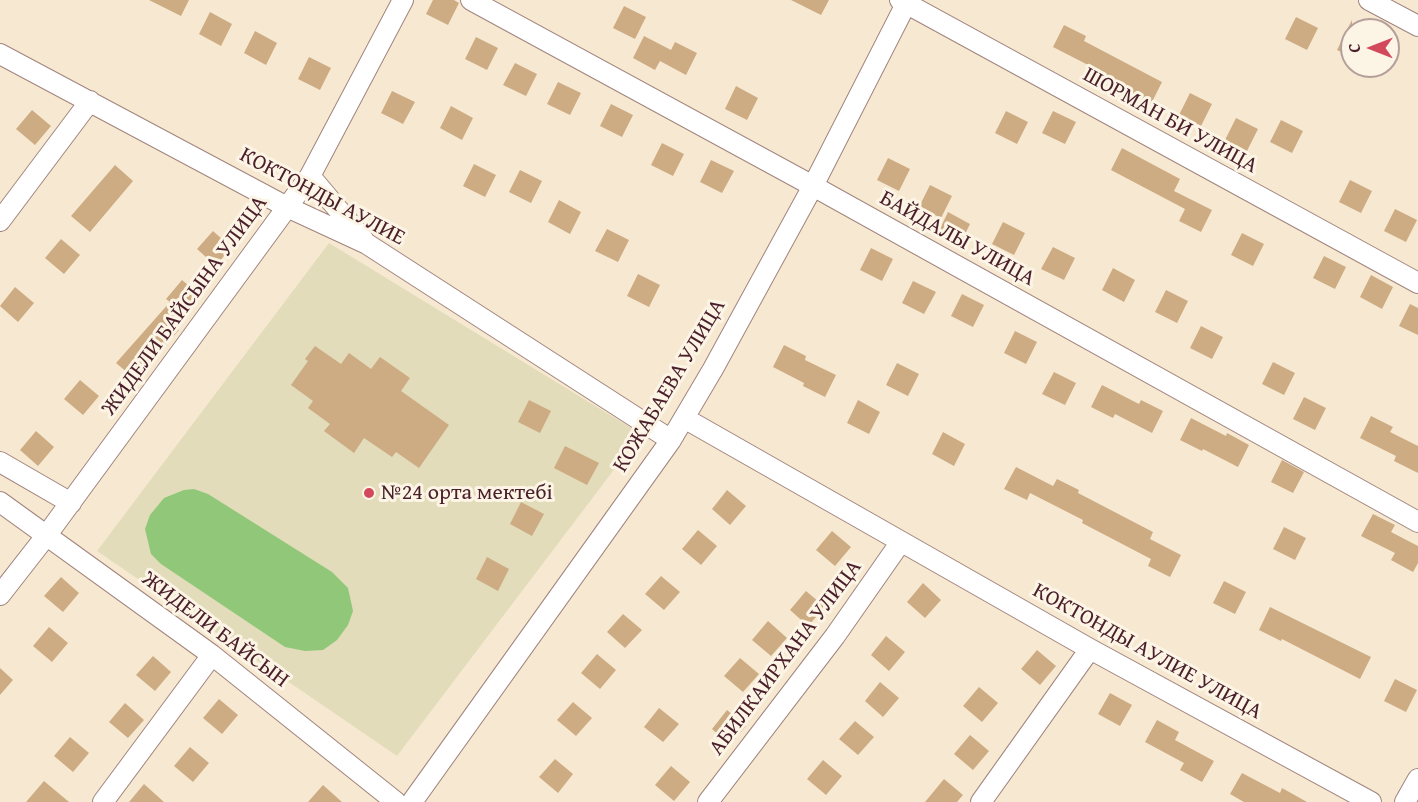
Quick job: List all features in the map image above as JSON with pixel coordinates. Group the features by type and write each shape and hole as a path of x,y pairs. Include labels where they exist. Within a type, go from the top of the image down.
{"street":[{"name":"ЖИДЕЛИ БАЙСЫНА УЛИЦА","path":"0,595 71,503 310,176 403,0"},
{"name":"БАЙДАЛЫ УЛИЦА","path":"471,0 813,186 1418,522"},
{"path":"1369,0 1418,26"},
{"name":"КОЖАБАЕВА УЛИЦА","path":"412,802 671,440 813,186 905,1"},
{"name":"ШОРМАН БИ УЛИЦА","path":"905,1 1418,284"},
{"name":"КОКТОНДЫ АУЛИЕ","path":"0,54 287,207 367,244 671,440"},
{"path":"0,221 90,101"},
{"path":"310,176 367,244"},
{"name":"КОКТОНДЫ АУЛИЕ УЛИЦА","path":"684,418 1089,649 1371,802"},
{"path":"0,462 71,503"},
{"name":"ЖИДЕЛИ БАЙСЫН","path":"0,502 212,655 396,802"},
{"name":"АБИЛКАИРХАНА УЛИЦА","path":"708,802 835,636 900,543"},
{"path":"981,802 1089,649"},
{"path":"103,802 212,655"},
{"path":"1405,802 1418,779"}],"shaded area":[{"name":"№24 орта мектебі","path":"329,243 641,434 397,756 97,551"}],"green space":[{"path":"194,489 208,494 332,572 348,588 353,611 348,625 337,640 323,650 305,651 285,647 161,564 151,554 145,529 150,515 164,498 184,490"}],"building":[{"path":"149,0 189,0 181,16"},
{"path":"433,0 454,0 459,3 448,25 426,14"},
{"path":"791,0 829,0 821,15"},
{"path":"624,6 646,17 635,39 613,28"},
{"path":"210,12 232,24 221,46 199,34"},
{"path":"1296,17 1318,28 1307,50 1285,39"},
{"path":"1064,25 1086,36 1084,41 1162,82 1151,104 1090,71 1092,67 1053,47"},
{"path":"255,31 277,43 266,65 244,53"},
{"path":"644,36 671,50 675,42 697,53 686,75 660,61 655,70 633,58"},
{"path":"476,37 498,48 487,70 465,59"},
{"path":"309,57 331,68 320,90 298,79"},
{"path":"515,63 537,74 526,96 503,85"},
{"path":"558,82 581,93 570,115 547,104"},
{"path":"736,86 758,98 747,120 725,109"},
{"path":"392,91 415,102 403,124 381,113"},
{"path":"1190,93 1212,104 1201,126 1179,115"},
{"path":"611,104 633,115 622,137 600,126"},
{"path":"451,106 473,118 462,140 440,128"},
{"path":"32,110 51,126 35,145 16,129"},
{"path":"1006,111 1028,122 1017,144 995,133"},
{"path":"1053,111 1076,122 1065,144 1042,133"},
{"path":"1236,118 1258,129 1247,151 1225,140"},
{"path":"1281,120 1303,131 1292,153 1270,142"},
{"path":"662,143 684,154 673,176 651,165"},
{"path":"1122,148 1180,179 1174,191 1212,210 1201,232 1179,221 1185,209 1111,170"},
{"path":"888,158 910,169 899,191 877,180"},
{"path":"711,160 734,171 722,193 700,182"},
{"path":"474,164 496,175 485,197 463,186"},
{"path":"115,165 133,181 90,232 71,216"},
{"path":"520,170 542,181 531,203 509,192"},
{"path":"1350,180 1372,191 1361,213 1339,202"},
{"path":"930,185 952,196 941,218 919,207"},
{"path":"559,200 581,212 570,234 548,222"},
{"path":"1395,209 1417,220 1406,242 1384,231"},
{"path":"948,212 970,224 959,246 937,235"},
{"path":"1003,222 1025,233 1014,255 992,244"},
{"path":"607,229 629,240 618,262 595,251"},
{"path":"213,231 231,247 216,266 197,249"},
{"path":"1242,233 1264,244 1253,266 1231,255"},
{"path":"61,239 80,255 64,274 45,258"},
{"path":"1053,247 1075,258 1064,280 1041,269"},
{"path":"871,248 893,259 882,281 860,270"},
{"path":"1324,256 1346,267 1335,289 1313,278"},
{"path":"1113,268 1135,280 1124,302 1102,290"},
{"path":"638,274 660,285 649,307 627,296"},
{"path":"1371,275 1393,287 1382,309 1360,297"},
{"path":"182,280 201,296 175,326 179,330 135,379 116,363 170,302 166,299"},
{"path":"913,281 936,292 924,314 902,303"},
{"path":"15,287 34,303 18,322 0,306"},
{"path":"1166,290 1188,301 1177,323 1155,312"},
{"path":"962,294 984,305 973,327 951,316"},
{"path":"1410,304 1418,308 1418,335 1399,326"},
{"path":"1201,326 1223,337 1212,359 1190,348"},
{"path":"1015,331 1037,342 1026,364 1004,353"},
{"path":"784,345 806,356 805,360 836,375 825,397 773,367"},
{"path":"315,346 341,364 349,353 371,369 380,357 410,378 401,391 449,425 419,468 396,452 392,457 364,438 354,453 324,431 330,424 308,408 313,401 291,385 308,361 305,359"},
{"path":"1273,362 1295,373 1284,395 1262,384"},
{"path":"897,363 919,374 908,396 886,385"},
{"path":"1054,372 1076,383 1065,405 1042,394"},
{"path":"80,380 99,396 83,415 64,399"},
{"path":"1102,385 1139,404 1141,400 1163,411 1152,433 1115,414 1113,418 1091,407"},
{"path":"1304,397 1326,408 1315,430 1293,419"},
{"path":"529,400 551,411 540,433 518,422"},
{"path":"858,400 880,412 869,434 847,423"},
{"path":"1371,416 1393,427 1390,432 1418,446 1418,473 1394,461 1396,456 1360,438"},
{"path":"1191,418 1249,445 1238,467 1180,440"},
{"path":"36,431 54,447 38,466 20,450"},
{"path":"943,432 965,444 954,466 932,454"},
{"path":"565,446 599,463 587,485 554,468"},
{"path":"1282,460 1304,472 1293,493 1271,482"},
{"path":"1016,467 1053,486 1057,479 1079,490 1078,493 1153,532 1150,539 1181,555 1170,577 1148,566 1151,559 1082,523 1083,520 1030,493 1027,500 1004,489"},
{"path":"727,490 746,506 730,525 712,509"},
{"path":"521,502 544,514 532,536 510,524"},
{"path":"1373,514 1395,525 1391,532 1418,546 1418,563 1413,572 1391,560 1395,553 1361,536"},
{"path":"1284,527 1306,538 1295,560 1273,549"},
{"path":"698,530 717,546 701,565 682,549"},
{"path":"832,531 851,547 835,566 816,550"},
{"path":"487,557 509,569 498,591 476,579"},
{"path":"661,576 680,592 664,610 645,594"},
{"path":"61,577 79,593 63,612 44,596"},
{"path":"1224,581 1246,592 1235,614 1213,603"},
{"path":"923,583 941,600 925,618 907,602"},
{"path":"806,591 825,607 808,626 790,610"},
{"path":"1270,607 1371,657 1360,679 1282,639 1281,641 1259,630"},
{"path":"623,614 642,630 625,648 607,632"},
{"path":"768,621 787,638 771,656 752,640"},
{"path":"49,627 68,643 52,662 33,646"},
{"path":"886,636 905,652 889,671 871,655"},
{"path":"1037,650 1056,666 1040,685 1021,669"},
{"path":"597,654 616,670 600,689 581,673"},
{"path":"153,656 171,672 155,691 136,675"},
{"path":"740,658 759,674 743,692 724,676"},
{"path":"0,668 13,680 0,695"},
{"path":"1395,679 1417,690 1406,712 1384,701"},
{"path":"880,682 899,698 883,717 865,701"},
{"path":"979,687 998,703 982,722 963,706"},
{"path":"1110,693 1132,705 1120,726 1098,714"},
{"path":"219,699 238,715 222,734 203,718"},
{"path":"573,702 592,718 576,736 557,720"},
{"path":"125,703 144,720 128,738 109,722"},
{"path":"659,708 679,724 663,742 644,727"},
{"path":"727,710 746,726 730,745 712,729"},
{"path":"1157,720 1179,732 1175,740 1214,761 1202,782 1180,770 1184,763 1145,742"},
{"path":"855,721 874,737 858,755 839,739"},
{"path":"970,735 989,751 973,770 954,754"},
{"path":"70,737 89,753 73,772 54,756"},
{"path":"190,747 209,763 193,782 174,766"},
{"path":"555,759 573,774 558,793 539,777"},
{"path":"823,760 842,776 826,795 807,779"},
{"path":"671,766 690,782 674,801 655,785"},
{"path":"1242,773 1280,793 1282,788 1307,802 1244,802 1230,794"},
{"path":"944,779 963,795 957,802 925,802"},
{"path":"44,781 69,802 26,802"},
{"path":"144,784 164,802 129,802"},
{"path":"323,785 342,802 308,802"}],"place":[{"name":"№24 орта мектебі","path":"369,493"}]}
